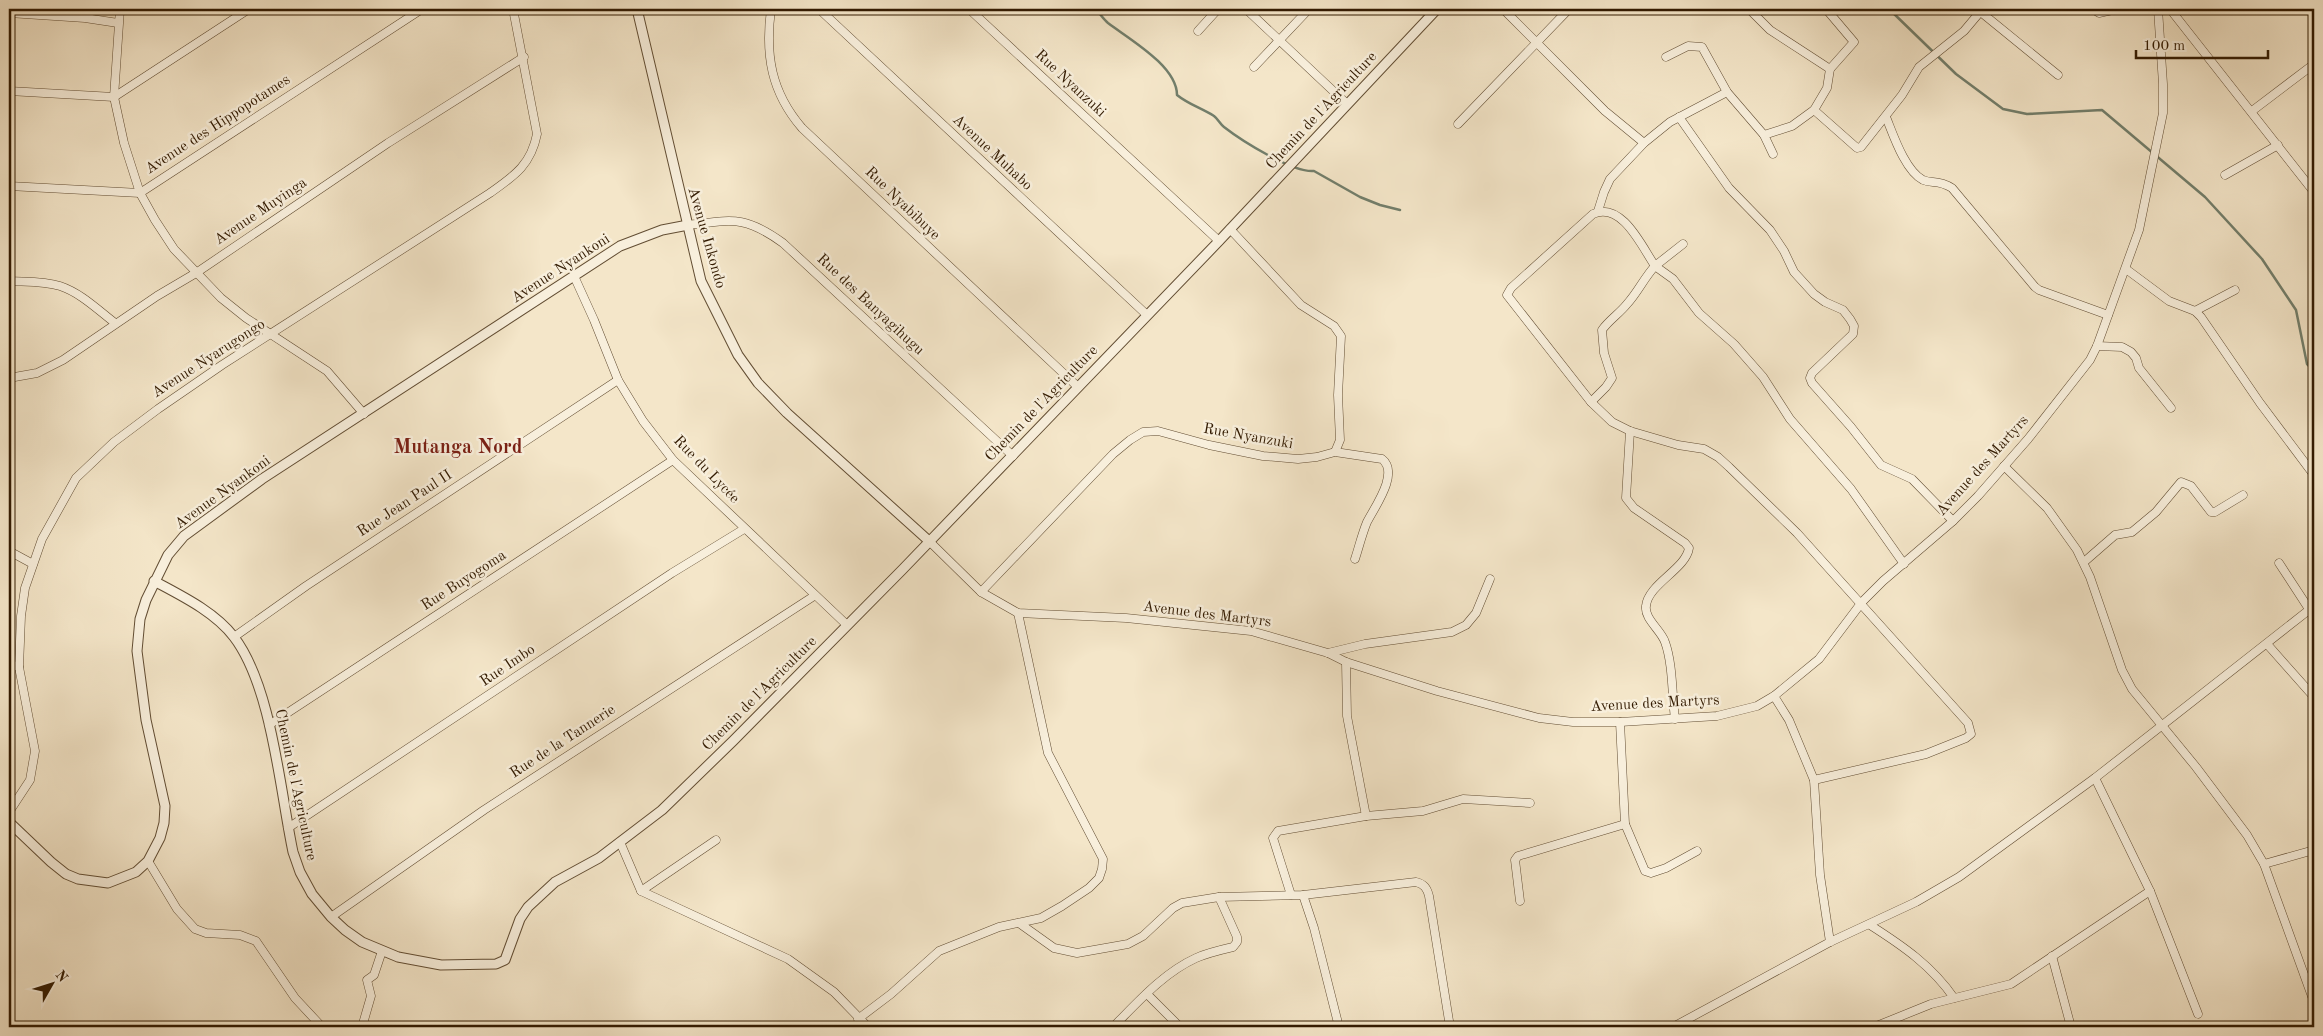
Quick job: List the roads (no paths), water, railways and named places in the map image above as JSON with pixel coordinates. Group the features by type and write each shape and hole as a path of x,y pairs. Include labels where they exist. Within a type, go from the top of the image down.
{"street":[{"path":"120,9 114,97 124,142 140,193 174,249 221,298 271,335 327,371 364,414"},
{"path":"9,91 114,97 249,9"},
{"name":"Avenue des Hippopotames","path":"9,186 140,193 422,9"},
{"name":"Avenue Nyarugongo","path":"9,812 30,780 35,751 19,667 21,616 25,588 33,564 56,511 76,478 114,442 158,409 490,193 521,170 532,153 537,134 524,57 513,9"},
{"name":"Avenue Inkondo","path":"637,9 701,281 738,355 758,383 787,412 929,541"},
{"name":"Rue Nyabibuye","path":"770,9 767,34 769,57 777,88 787,110 802,128 971,289 1078,387"},
{"name":"Avenue Muhabo","path":"819,9 1147,315"},
{"name":"Rue Nyanzuki","path":"969,9 1219,241"},
{"path":"1198,31 1218,9"},
{"path":"1246,9 1346,103"},
{"path":"1254,67 1309,9"},
{"name":"Chemin de l'Agriculture","path":"154,581 198,606 234,637 253,670 269,725 288,828 300,872 312,894 330,917 362,942 382,951 421,963 441,966 476,966 501,963 508,956 520,919 528,907 555,882 599,858 662,810 1012,456 1219,241 1306,149 1346,103 1437,9"},
{"path":"1503,9 1537,41 1605,112 1644,143"},
{"path":"1458,124 1569,9"},
{"path":"1749,9 1770,30 1830,69"},
{"path":"1764,135 1792,126 1814,110 1827,88 1830,69 1854,42 1826,9"},
{"path":"2093,9 2099,13 2117,9"},
{"name":"Avenue des Martyrs","path":"929,541 981,592 1018,613 1126,618 1251,631 1328,653 1346,662 1500,709 1539,718 1573,722 1675,720 1735,712 1757,706 1774,696 1819,659 1862,602 1883,581 1954,521 2004,466 2090,360 2097,346 2139,230 2163,113 2158,9"},
{"path":"2170,9 2314,192"},
{"path":"1814,110 1857,148 1861,147 1886,117 1919,67 1964,31 1978,10 2058,74"},
{"path":"9,13 85,18 118,23"},
{"path":"1666,57 1688,46 1702,47 1727,92 1764,135 1773,154"},
{"name":"Avenue Muyinga","path":"9,378 37,373 54,364 115,323 196,273 388,143 524,57"},
{"path":"2252,111 2313,67"},
{"path":"1598,212 1610,179 1644,143 1670,122 1727,92"},
{"path":"1679,117 1729,188 1770,230 1784,251 1794,272 1814,294 1825,302 1843,310 1854,326 1853,334 1812,373 1810,378 1812,383 1851,426 1880,465 1912,479 1954,521"},
{"path":"1886,117 1898,147 1911,169 1922,180 1944,182 1952,188 2039,290 2108,314"},
{"path":"2225,175 2278,145"},
{"path":"1814,780 1926,754 1959,742 1971,734 1968,723 1862,602 1787,522 1718,456 1704,449 1630,431 1612,422 1591,402 1507,295 1511,288 1593,214 1607,212 1617,215 1625,222 1655,266 1673,279 1699,313 1734,344 1763,377 1790,419 1851,489 1904,564"},
{"name":"Rue des Banyagihugu","path":"688,225 744,220 769,232 783,242 1012,456"},
{"name":"Avenue Nyankoni","path":"9,822 50,862 66,874 78,879 108,883 136,872 148,861 160,838 164,823 165,806 146,720 137,651 140,619 154,581 168,555 184,536 262,480 620,246 662,230 688,225"},
{"path":"1230,229 1301,305 1334,326 1341,336 1338,395 1340,440 1335,452 1382,459 1387,463 1388,469 1383,496 1367,524 1355,560"},
{"path":"1591,402 1612,378 1603,346 1602,330 1628,304 1643,280 1655,266 1683,244"},
{"path":"2126,269 2169,301 2195,311 2314,475"},
{"name":"Rue du Lycée","path":"574,276 618,380 644,421 673,460 814,596 847,625"},
{"path":"9,281 40,282 60,286 75,293 115,323"},
{"path":"2195,311 2235,290"},
{"path":"2097,346 2122,347 2131,352 2143,373 2172,408"},
{"name":"Rue Jean Paul II","path":"234,637 306,586 618,380"},
{"name":"Rue Nyanzuki","path":"981,592 1113,454 1143,432 1158,431 1209,445 1263,456 1298,459 1317,457 1335,452"},
{"path":"1630,431 1626,498 1634,508 1685,543 1688,548 1684,558 1648,598 1645,607 1647,615 1666,644 1675,720"},
{"name":"Rue Buyogoma","path":"269,725 673,460"},
{"path":"2004,466 2046,508 2084,562 2101,604 2122,670 2132,689 2162,724 2247,835 2264,864 2314,1002"},
{"path":"2084,562 2115,536 2132,532 2156,512 2182,482 2191,486 2211,512 2215,512 2243,495"},
{"name":"Rue Imbo","path":"288,828 672,573 744,529"},
{"path":"9,551 33,564"},
{"path":"1673,1027 1830,942 1916,902 1960,876 2095,778 2312,608 2279,563"},
{"path":"1328,653 1366,644 1452,632 1466,625 1476,613 1490,579"},
{"name":"Rue de la Tannerie","path":"330,917 484,810 814,596"},
{"path":"858,1019 892,994 939,951 978,934 1019,922 1041,918 1088,888 1099,878 1103,859 1048,753 1018,613"},
{"path":"2267,644 2314,697"},
{"path":"1346,662 1347,716 1366,816"},
{"path":"9,664 19,667"},
{"path":"1774,696 1789,720 1814,780 1820,875 1830,942"},
{"path":"1620,722 1625,824 1645,871 1650,873 1666,868 1697,851"},
{"path":"2095,778 2150,891 2198,1014"},
{"path":"1291,896 1273,838 1278,831 1366,816 1423,811 1464,799 1530,803"},
{"path":"1520,901 1515,860 1518,856 1625,824"},
{"path":"641,891 716,840"},
{"path":"620,842 641,891 788,959 834,992 858,1019 868,1027"},
{"path":"2264,864 2314,850"},
{"path":"148,861 177,909 195,929 206,933 240,935 256,941 296,998 322,1027"},
{"path":"1019,922 1054,948 1078,954 1128,944 1144,936 1173,908 1182,903 1219,897 1303,895 1416,882 1422,884 1427,889 1429,896 1450,1027"},
{"path":"1874,1027 1931,1004 1978,994 2010,984 2150,891"},
{"path":"1303,895 1314,928 1339,1027"},
{"path":"1113,1027 1147,994 1180,967 1195,958 1233,947 1237,942 1237,937 1219,897"},
{"path":"1870,925 1911,952 1932,970 1954,998"},
{"path":"362,1027 370,996 367,980 374,975 382,951"},
{"path":"2052,956 2071,1027"},
{"path":"1147,994 1180,1027"}],"waterway":[{"path":"1095,9 1108,23 1139,45 1161,64 1175,84 1177,95 1214,116 1224,127 1243,140 1281,162 1314,171 1360,197 1400,210"},
{"path":"1889,9 1956,74 2003,109 2027,114 2102,110 2205,197 2262,259 2296,310 2307,364 2314,371"}],"district":[{"name":"Mutanga Nord","path":"458,448"}]}
